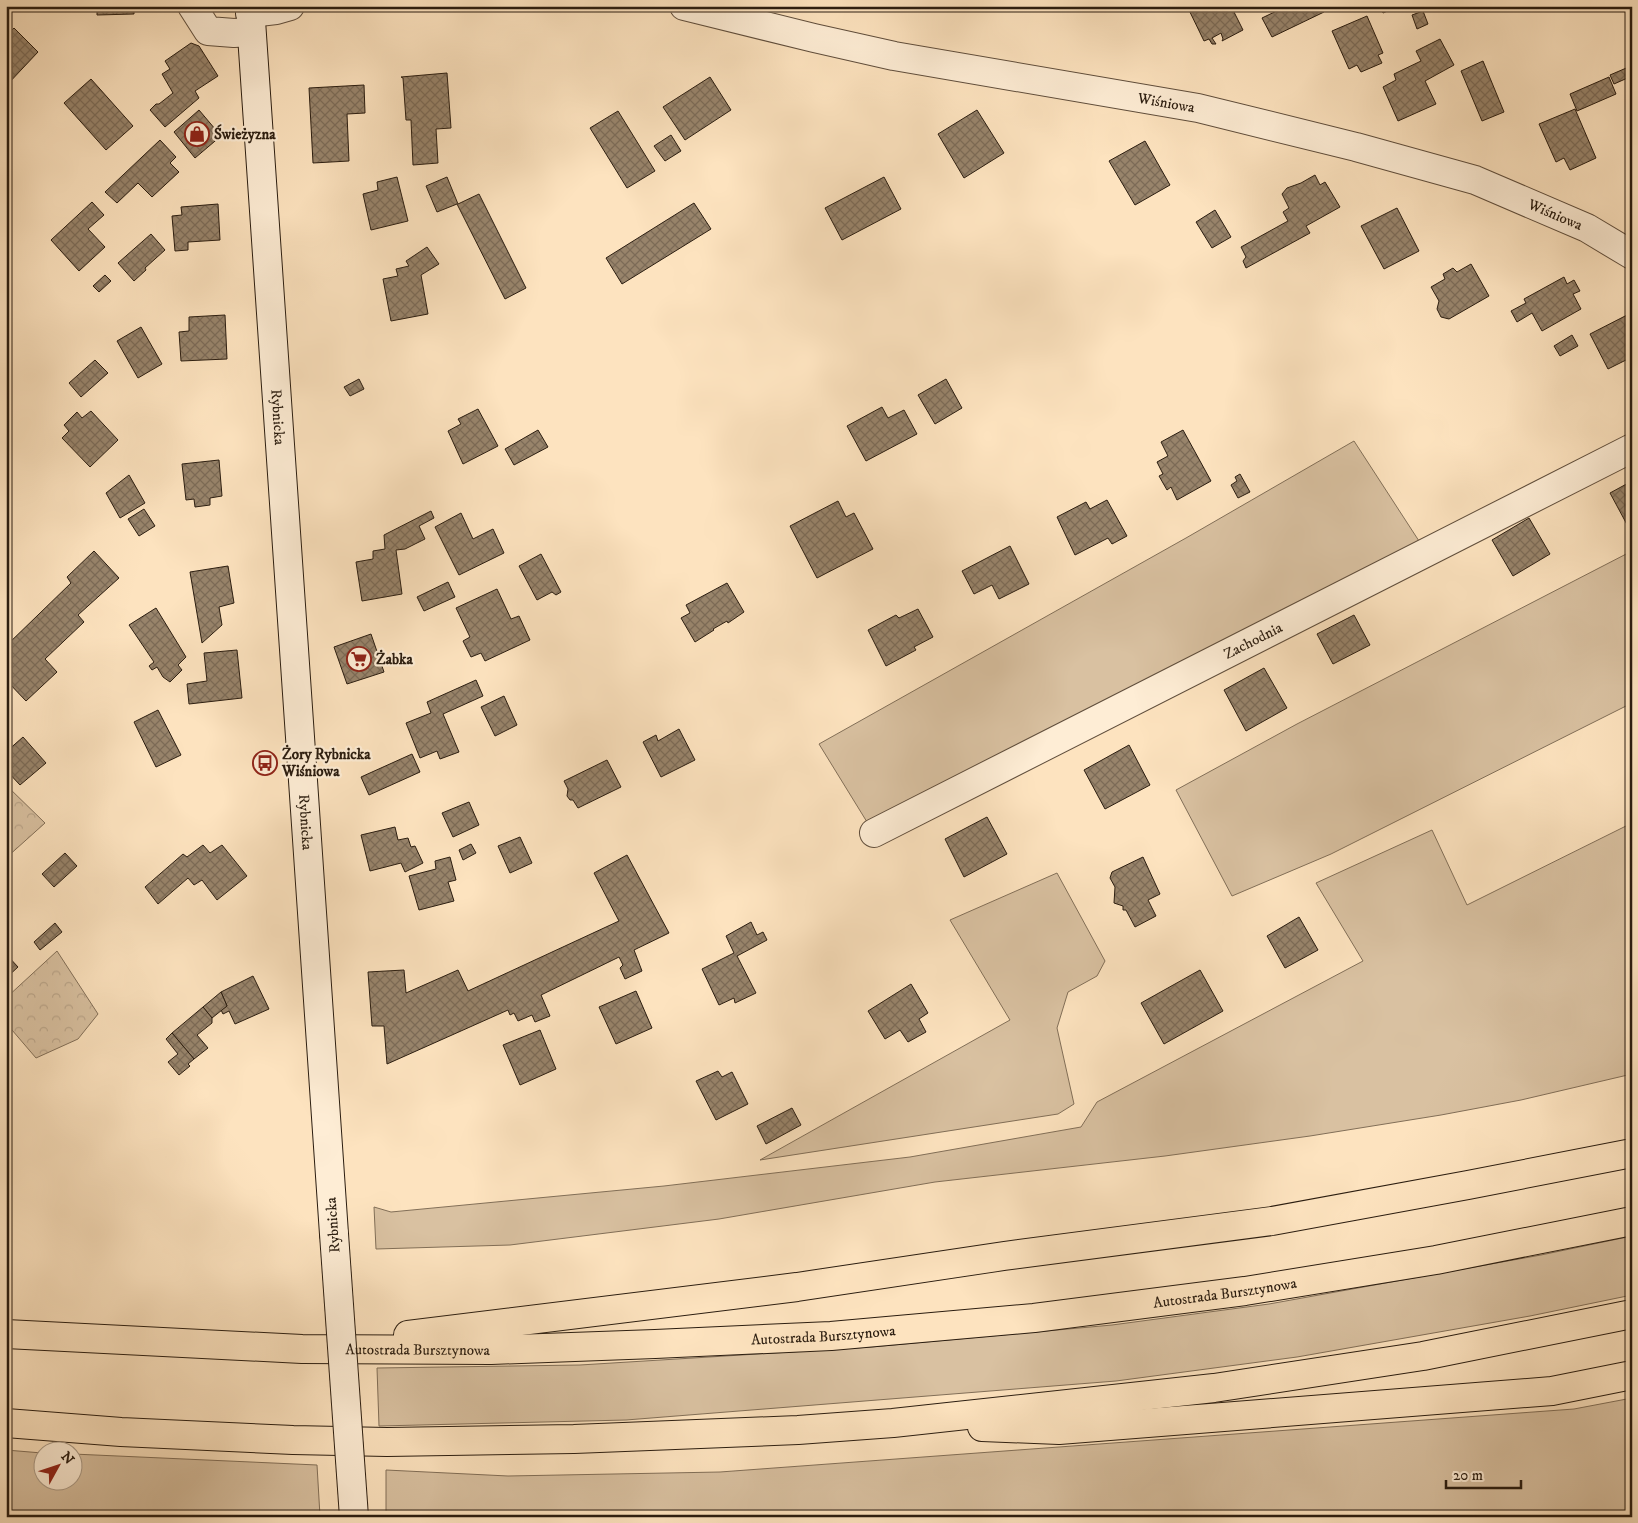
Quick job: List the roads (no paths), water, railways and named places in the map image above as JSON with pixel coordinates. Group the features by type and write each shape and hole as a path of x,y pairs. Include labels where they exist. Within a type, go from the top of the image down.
{"highway":[{"path":"302,1349 788,1288 1004,1256 1272,1221 1632,1153"},
{"name":"Autostrada Bursztynowa","path":"6,1334 302,1349 491,1350 830,1336 1034,1318 1245,1291 1436,1260 1632,1221"},
{"path":"6,1424 120,1432 387,1442 690,1435 892,1423 1214,1388 1422,1356 1632,1314"},
{"path":"892,1423 1060,1430 1552,1391 1632,1375"}],"street":[{"path":"192,6 208,31 234,33 251,17 290,6"},
{"name":"Wiśniowa","path":"684,6 885,54 1198,108 1356,147 1475,180 1586,228 1632,255"},
{"name":"Rybnicka","path":"251,17 354,1517"},
{"name":"Zachodnia","path":"874,833 1632,448"}],"place":[{"name":"Świeżyzna","path":"197,134"},
{"name":"Żabka","path":"359,659"},
{"name":"Żory Rybnicka Wiśniowa","path":"265,763"}]}
